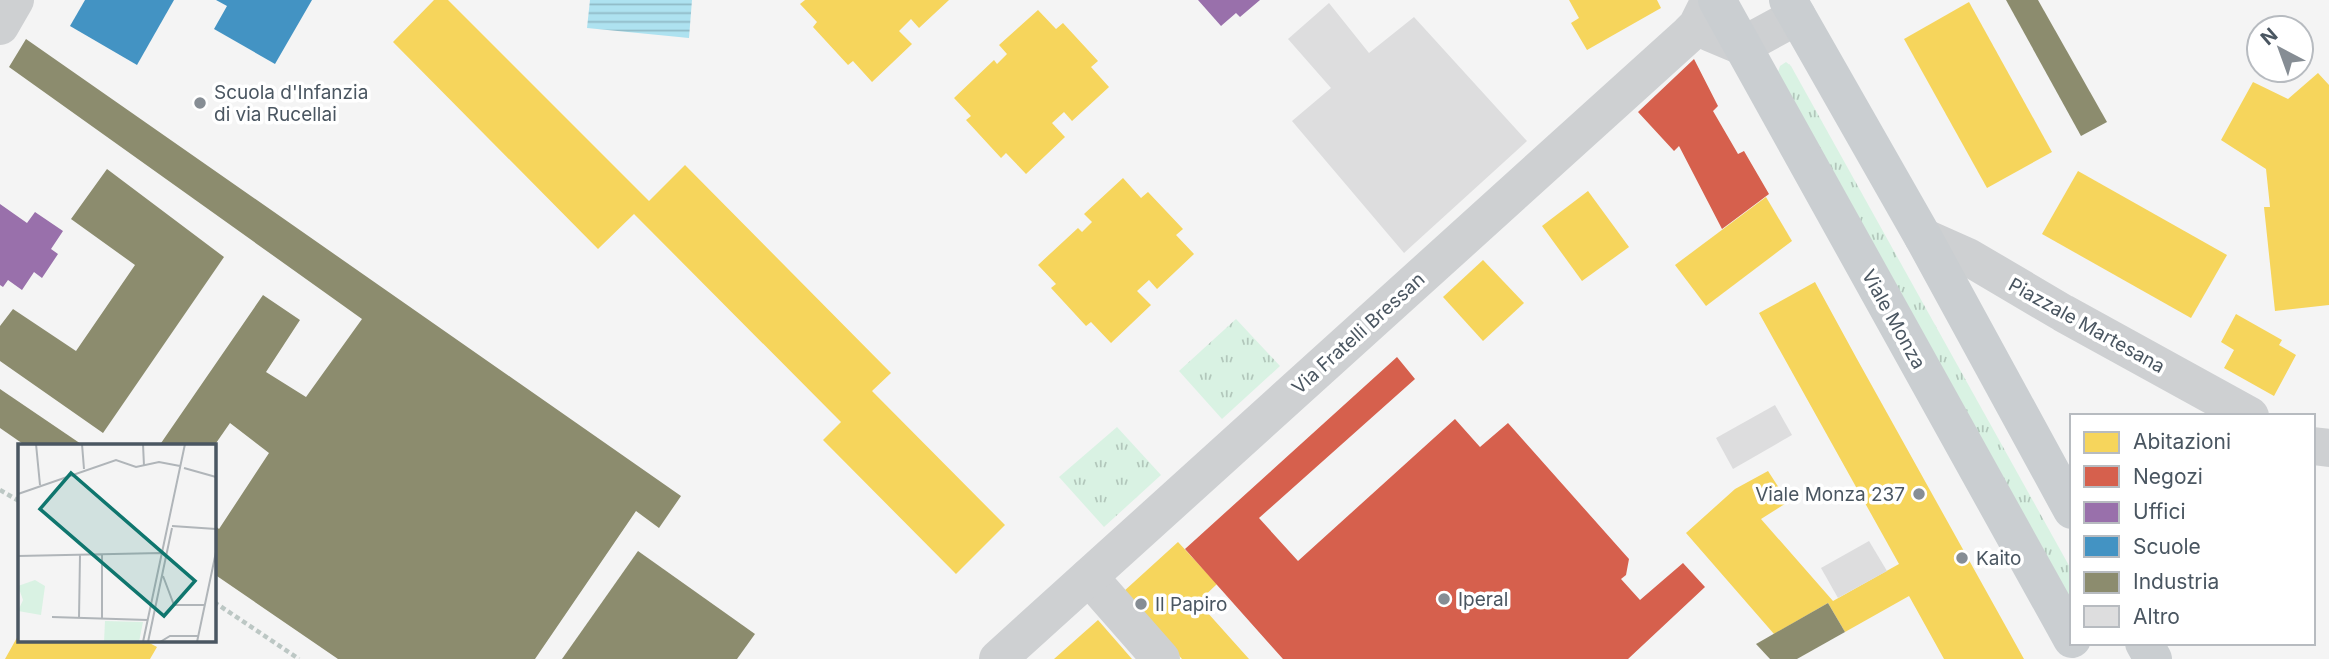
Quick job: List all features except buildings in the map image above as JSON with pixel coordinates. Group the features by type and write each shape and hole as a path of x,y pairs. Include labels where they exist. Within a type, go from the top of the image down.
{"main road":[{"path":"1792,8 1923,237 2070,506"},
{"name":"Viale Monza","path":"1708,9 1742,46 2070,636"}],"street":[{"path":"0,26 15,0"},
{"path":"1742,46 1792,8"},
{"name":"Via Fratelli Bressan","path":"998,659 1708,9"},
{"name":"Piazzale Martesana","path":"1923,237 1968,257 2063,313 2246,414"},
{"path":"1089,577 1161,659"}],"path":[{"path":"0,491 18,500"},
{"path":"215,604 299,659"}],"green space":[{"path":"1786,62 1791,66 2070,567 2070,597 1778,72 1780,66"},
{"path":"1236,319 1280,366 1222,419 1179,371"},
{"path":"1117,427 1161,475 1104,527 1059,477"}],"water":[{"path":"590,0 692,0 689,38 587,28"}],"place":[{"name":"Scuola d'Infanzia di via Rucellai","path":"200,103"},
{"name":"Viale Monza 237","path":"1919,494"},
{"name":"Kaito","path":"1962,558"},
{"name":"Iperal","path":"1444,599"},
{"name":"Il Papiro","path":"1141,604"}]}
